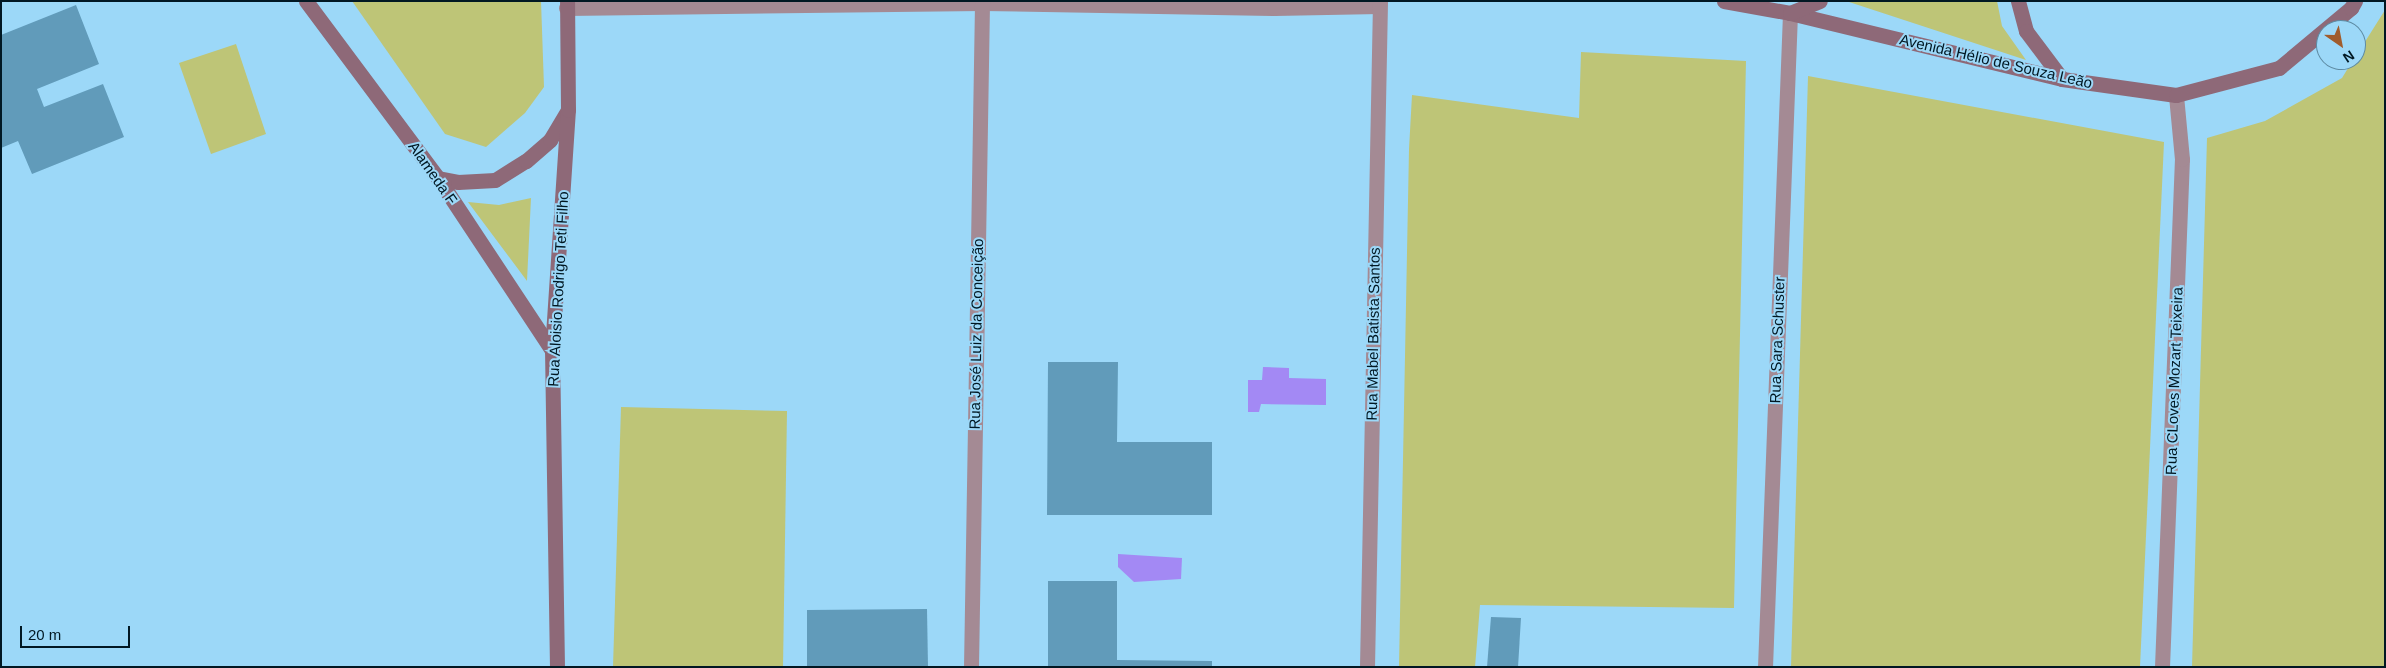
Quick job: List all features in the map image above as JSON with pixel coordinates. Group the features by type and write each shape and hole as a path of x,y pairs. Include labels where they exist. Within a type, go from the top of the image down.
{"street":[{"name":"Alameda F","path":"306,1 438,178 552,350"},
{"name":"Avenida Hélio de Souza Leão","path":"1724,1 1790,13 2062,79 2176,95 2279,68 2351,8 2355,1"},
{"path":"1790,13 1820,1"},
{"path":"2018,1 2026,31 2062,79"},
{"path":"566,4 982,2 1274,8 1380,3"},
{"name":"Rua José Luiz da Conceição","path":"971,667 982,2"},
{"name":"Rua Mabel Batista Santos","path":"1367,667 1380,3"},
{"name":"Rua Aloisio Rodrigo Teti Filho","path":"557,667 552,350 568,110 566,4"},
{"name":"Rua Sara Schuster","path":"1765,667 1790,13"},
{"name":"Rua CLoves Mozart Teixeira","path":"2162,667 2182,159 2176,95"},
{"path":"438,178 458,182 495,180 526,161 550,140 568,110"}],"green space":[{"path":"352,1 541,1 544,87 525,113 486,147 445,134"},
{"path":"1846,1 1997,1 2002,26 2026,60"},
{"path":"2385,10 2385,667 2192,667 2207,138 2265,121 2342,78 2347,70 2366,70 2366,40"},
{"path":"236,44 266,134 211,154 179,63"},
{"path":"1581,52 1746,61 1734,608 1480,605 1475,667 1399,667 1409,149 1412,95 1579,118"},
{"path":"1808,76 2164,142 2140,667 1791,667"},
{"path":"531,198 527,281 468,202 499,205"},
{"path":"621,407 787,411 783,667 613,667"}],"shaded area":[{"path":"1263,367 1289,368 1289,378 1326,379 1326,405 1261,404 1259,412 1248,412 1248,380 1262,380"},
{"path":"1118,554 1182,558 1181,579 1134,582 1118,567"}],"building":[{"path":"76,5 99,64 37,89 44,107 103,84 124,137 32,174 18,141 1,148 1,35"},
{"path":"1048,362 1118,362 1117,442 1212,442 1212,515 1047,515"},
{"path":"1048,581 1117,581 1117,660 1212,661 1212,667 1048,667"},
{"path":"927,609 928,667 807,667 807,610"},
{"path":"1491,617 1521,618 1518,667 1487,667"}]}
